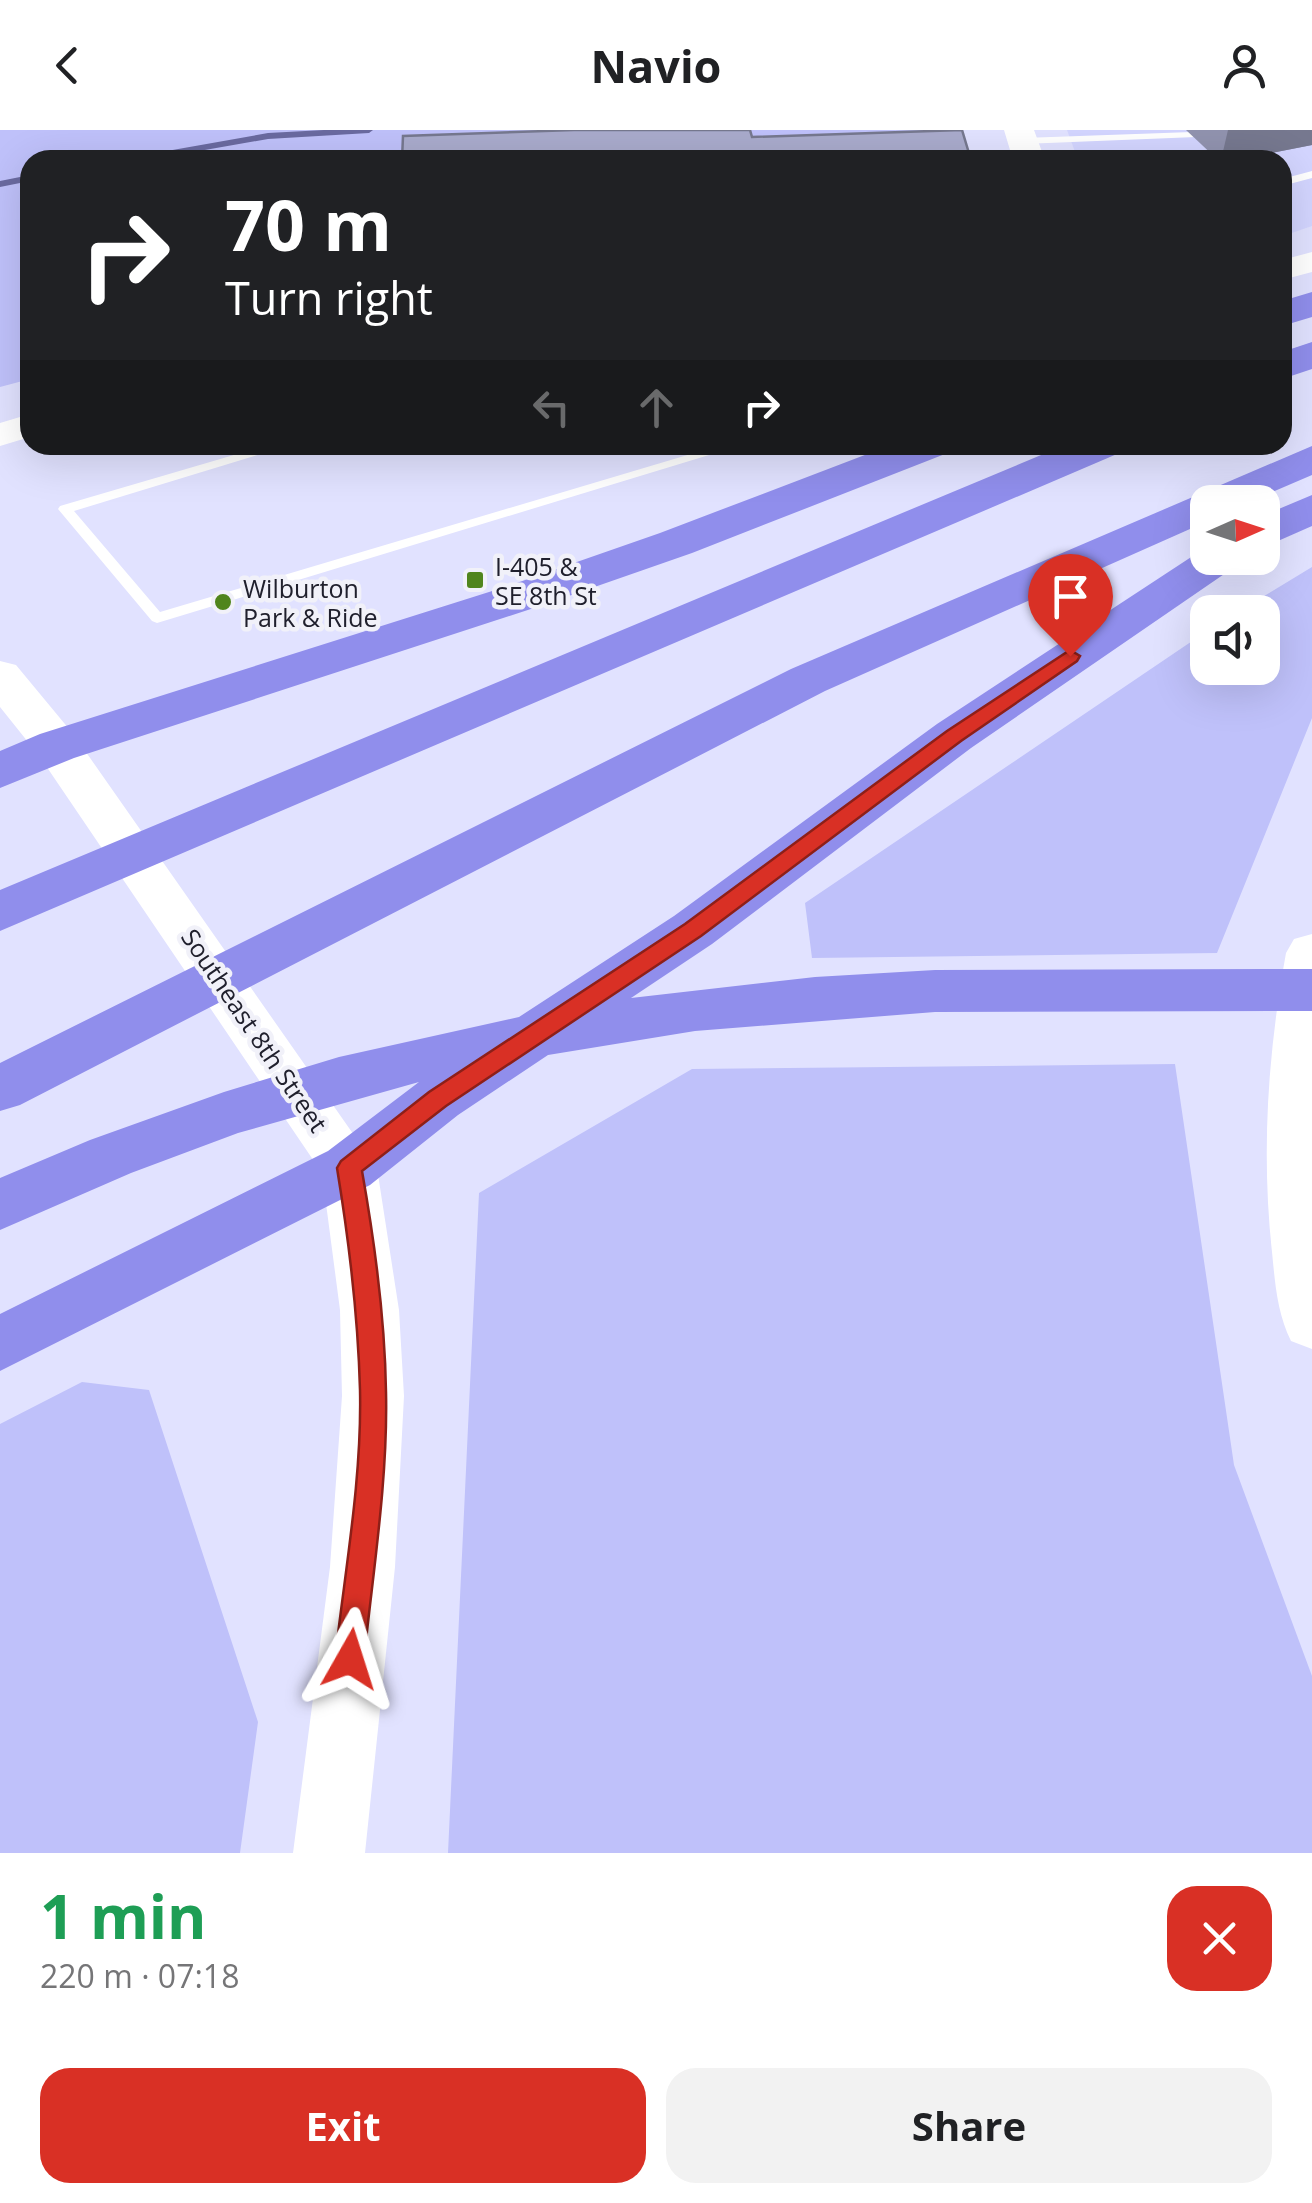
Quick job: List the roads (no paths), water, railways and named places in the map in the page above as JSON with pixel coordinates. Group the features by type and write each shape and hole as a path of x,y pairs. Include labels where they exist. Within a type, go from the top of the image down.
{"highway":[{"path":"0,771 57,746 676,543 904,455"},
{"path":"0,912 1078,455"},
{"path":"1253,485 1312,459"},
{"path":"1280,525 1312,508"},
{"path":"0,1089 408,879 808,680 1190,513"},
{"path":"0,1344 349,1168 438,1099 693,930 954,736 1192,575"},
{"path":"0,1205 62,1175 261,1104 380,1070 594,1022 864,994 1047,989 1240,991 1309,978"}],"main road":[{"name":"Southeast 8th Street","path":"0,676 57,746 349,1168 362,1246 373,1392 370,1464 329,1853"},
{"path":"1309,978 1294,1073 1292,1153 1304,1283 1312,1322"}],"lane":[{"path":"1024,143 1192,135"},
{"path":"249,455 65,510 158,618 702,455"}],"waterway":[{"path":"189,150 268,136 369,130"},
{"path":"0,184 20,180"}],"place":[{"name":"I-405 & SE 8th St","path":"475,580"},
{"name":"Wilburton Park & Ride","path":"223,602"}]}
